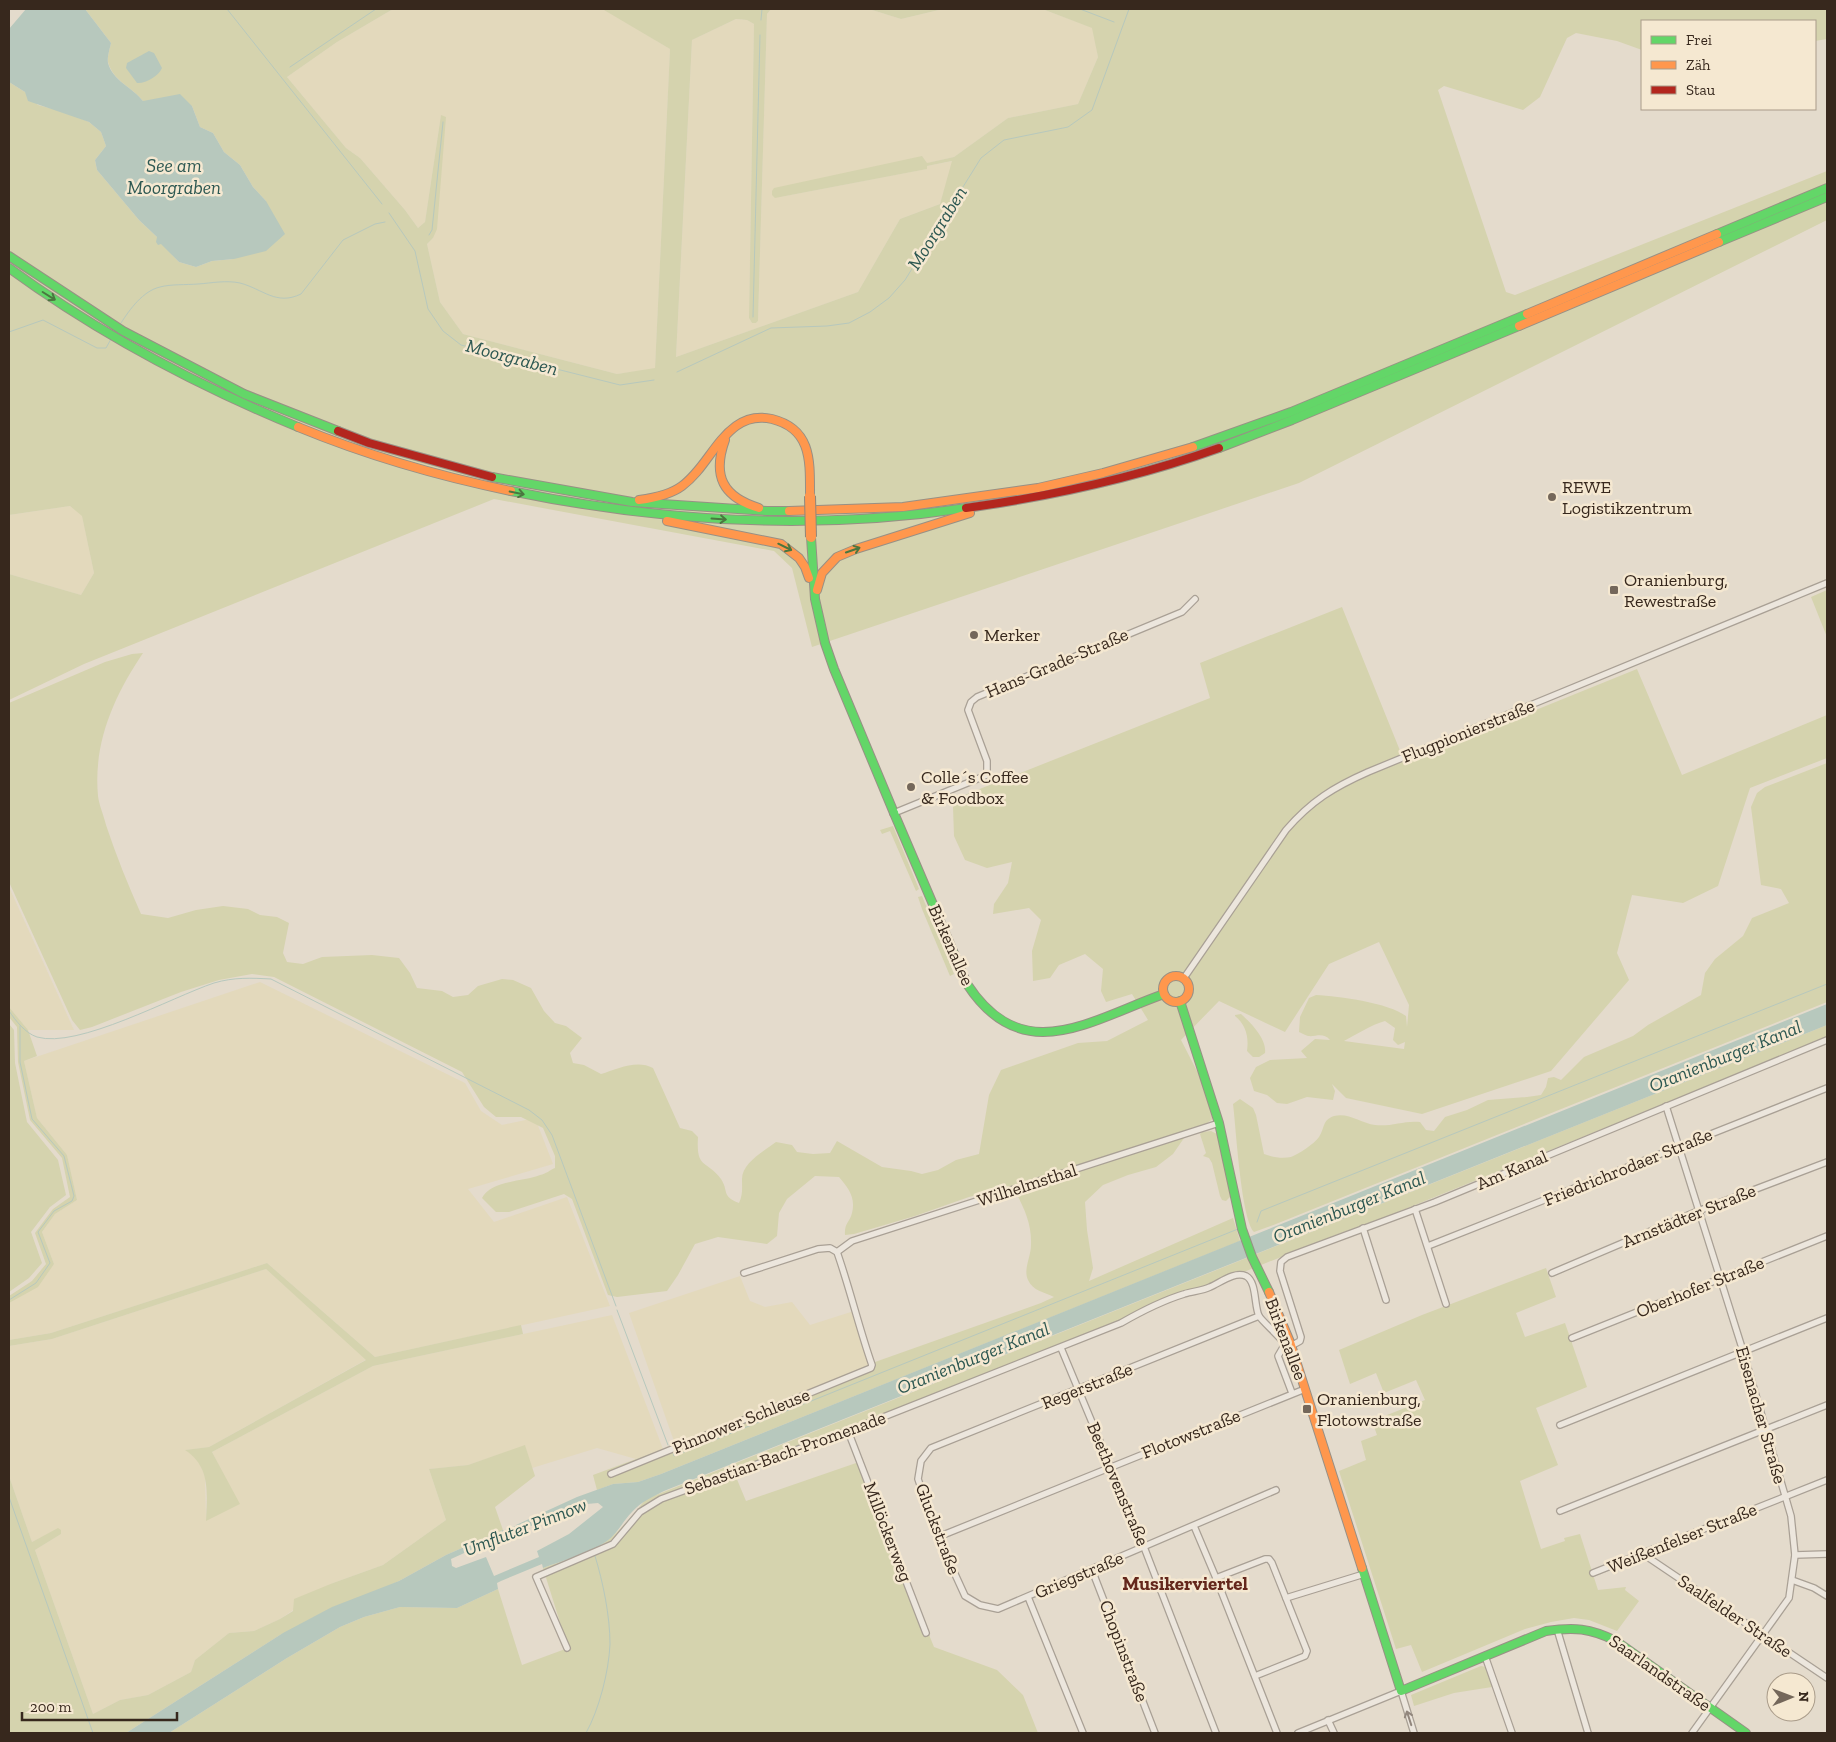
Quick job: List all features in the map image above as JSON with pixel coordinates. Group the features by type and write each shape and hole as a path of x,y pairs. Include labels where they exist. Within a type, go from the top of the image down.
{"main road":[{"path":"9,256 115,332 236,391 334,431 418,460 471,474 572,495 625,502 779,513 879,510 972,499 1040,488 1148,462 1220,438 1291,412 1827,188"},
{"path":"9,268 28,283 115,332 181,374 240,403 321,436 415,468 515,493 636,512 741,520 876,519 1042,496 1150,470 1231,443 1292,420 1827,197"},
{"path":"625,502 668,494 682,487 701,469 729,431 748,419 766,417 778,420 794,428 801,436 808,453 815,599"},
{"path":"729,431 719,458 719,472 729,493 748,506 779,513"},
{"path":"815,599 818,582 822,573 837,557 856,549 995,504"},
{"path":"636,512 657,519 781,544 792,549 804,563 815,599"},
{"name":"Birkenallee","path":"815,599 825,643 834,669 967,984 983,1006 997,1017 1022,1029 1039,1032 1057,1032 1079,1028 1164,994"},
{"path":"1178,976 1184,978 1188,983 1188,993 1184,999 1180,1001 1171,1000 1164,994 1163,987 1168,978 1178,976"},
{"name":"Birkenallee","path":"1180,1001 1219,1123 1244,1233 1252,1257 1279,1313 1401,1691"},
{"name":"Saarlandstraße","path":"1401,1691 1534,1635 1557,1629 1581,1628 1610,1638 1746,1733"}],"street":[{"name":"Flugpionierstraße","path":"1184,978 1286,830 1299,815 1323,795 1348,781 1827,583"},
{"name":"Hans-Grade-Straße","path":"894,813 987,776 987,761 968,710 971,702 976,697 1182,612 1194,599"},
{"name":"Am Kanal","path":"1289,1344 1300,1341 1301,1337 1280,1271 1282,1262 1287,1257 1414,1208 1435,1202 1827,1040"},
{"name":"Friedrichrodaer Straße","path":"1428,1246 1827,1088"},
{"name":"Eisenacher Straße","path":"1666,1106 1743,1351 1792,1523 1795,1555 1789,1598 1692,1733"},
{"name":"Wilhelmsthal","path":"837,1252 852,1241 1219,1123"},
{"name":"Arnstädter Straße","path":"1552,1272 1698,1211 1827,1162"},
{"path":"1414,1208 1446,1304"},
{"path":"1362,1228 1386,1300"},
{"name":"Oberhofer Straße","path":"1572,1338 1827,1236"},
{"path":"744,1273 818,1249 830,1248 837,1252"},
{"name":"Pinnower Schleuse","path":"611,1474 871,1368 872,1365 837,1252"},
{"name":"Sebastian-Bach-Promenade","path":"567,1648 536,1578 612,1544 640,1512 661,1499 848,1431 1061,1348 1121,1323 1145,1308 1210,1288 1232,1276 1246,1276 1250,1280 1259,1316 1289,1344"},
{"name":"Regerstraße","path":"921,1461 931,1448 1259,1316"},
{"path":"1560,1425 1827,1318"},
{"path":"1289,1344 1278,1356 1292,1394"},
{"name":"Beethovenstraße","path":"1061,1348 1144,1546 1216,1733"},
{"name":"Flotowstraße","path":"938,1537 1110,1466 1305,1389"},
{"path":"1560,1511 1827,1405"},
{"name":"Millöckerweg","path":"848,1431 926,1633"},
{"name":"Gluckstraße","path":"921,1461 918,1479 938,1537 965,1596"},
{"name":"Weißenfelser Straße","path":"1593,1573 1827,1480"},
{"name":"Griegstraße","path":"965,1596 980,1605 998,1609 1276,1490"},
{"path":"1194,1526 1277,1733"},
{"name":"Saalfelder Straße","path":"1644,1554 1827,1678"},
{"path":"1795,1555 1827,1554"},
{"path":"1216,1578 1265,1559 1269,1559 1272,1562 1307,1651 1305,1656 1255,1676"},
{"name":"Chopinstraße","path":"1092,1570 1156,1733"},
{"path":"1286,1598 1364,1574"},
{"path":"1792,1580 1814,1588 1827,1596"},
{"path":"1028,1597 1083,1733"},
{"path":"1557,1629 1588,1733"},
{"path":"1485,1656 1512,1733"},
{"path":"1298,1733 1401,1691"},
{"name":"Birkenallee","path":"1401,1691 1414,1733"},
{"path":"1328,1720 1334,1733"}],"shaded area":[{"path":"85,9 393,9 337,42 287,77 346,148 360,158 418,228 425,222 441,115 446,117 437,229 433,238 427,244 440,302 463,334 617,374 655,368 670,49 600,9 771,9 767,14 758,321 752,323 749,318 754,24 747,20 736,19 692,40 676,357 858,292 900,219 940,204 952,161 927,166 927,169 775,198 772,195 774,188 922,156 927,163 954,157 1008,118 1078,104 1098,57 1092,28 1045,10 1016,9 1827,9 1827,39 1816,41 1816,20 1641,20 1641,50 1617,41 1576,33 1567,38 1540,97 1523,110 1444,86 1438,90 1506,292 1515,295 1827,171 1827,220 1299,483 812,647 792,568 774,551 494,499 84,664 9,700 9,574 81,595 94,573 82,516 70,506 9,515 9,82 25,92 38,105 68,113 89,122 101,132 106,146 95,160 97,170 139,220 179,262 196,267 212,261 234,259 266,201 253,187 240,165 224,152 213,133 200,127 192,106 143,101 118,79 110,69 108,62 111,43"},
{"path":"393,9 604,9 670,49 655,369 617,374 463,334 440,302 427,244 433,238 441,115 425,222 418,228 360,158 346,148 287,77 337,42"},
{"path":"771,9 869,9 901,19 943,9 1045,10 1093,28 1098,57 1078,104 1008,118 954,157 775,198 926,169 927,166 953,161 940,204 900,219 858,292 676,357 692,40 736,19 747,20 754,24 749,318 752,323 758,321 767,14"},
{"path":"869,9 943,9 901,19"},
{"path":"70,506 82,515 94,573 81,595 9,574 9,515"},
{"path":"1827,590 1827,637 1811,597"},
{"path":"1342,607 1405,763 1637,669 1682,775 1827,715 1827,758 1750,788 1718,886 1683,903 1632,895 1617,953 1629,980 1551,1071 1422,1114 1346,1098 1332,1084 1335,1091 1333,1100 1307,1097 1287,1104 1277,1103 1267,1095 1254,1091 1250,1078 1256,1067 1270,1060 1307,1058 1301,1051 1315,1039 1330,1040 1325,1036 1308,1036 1299,1032 1300,1017 1309,998 1316,995 1350,999 1388,1007 1406,1016 1407,1027 1409,1005 1379,942 1329,964 1285,1032 1219,1001 1181,1040 1200,1077 1213,1119 1204,1125 1191,1128 1173,1154 1156,1167 1103,1185 1085,1202 1093,1268 1089,1281 1233,1218 1240,1241 661,1474 638,1482 613,1484 597,1490 593,1475 663,1449 676,1447 875,1362 1054,1297 1036,1289 1028,1280 1026,1272 1031,1249 1030,1229 1023,1207 1012,1186 969,1197 915,1216 854,1234 845,1235 845,1228 853,1207 850,1193 839,1177 815,1176 787,1199 779,1213 777,1236 767,1244 718,1237 695,1244 667,1291 617,1297 608,1295 572,1199 564,1194 509,1212 496,1212 482,1198 492,1188 508,1182 533,1177 555,1168 555,1156 543,1128 521,1117 496,1117 484,1107 462,1072 274,977 252,974 219,980 181,992 80,1030 72,1020 9,882 9,703 105,662 132,654 143,653 123,686 108,721 102,739 97,776 99,799 106,825 122,870 141,914 168,918 196,910 223,906 248,909 260,915 277,917 289,923 283,953 287,962 303,964 322,957 372,955 399,958 410,973 417,988 442,991 453,997 468,995 478,986 502,979 513,980 531,988 544,1011 555,1023 566,1026 582,1038 570,1053 573,1063 584,1065 601,1074 640,1064 653,1068 680,1128 692,1131 698,1137 700,1160 721,1179 730,1198 739,1203 742,1194 743,1173 746,1168 754,1158 776,1142 792,1145 797,1152 813,1154 830,1153 837,1141 882,1167 922,1174 938,1170 956,1160 979,1154 989,1095 1001,1070 1078,1043 1107,1041 1148,1020 1132,994 1106,1002 1101,991 1103,969 1085,954 1059,965 1050,978 1033,981 1032,951 1041,920 1029,908 993,914 994,904 1008,883 1012,862 987,868 965,860 954,836 953,807 962,796 1210,698 1200,663","holes":["1385,1021 1395,1028 1393,1040 1398,1045 1405,1042 1404,1049 1344,1041 1369,1027"]},
{"path":"1827,763 1827,1002 1254,1232 1249,1223 1242,1192 1233,1104 1240,1099 1253,1108 1264,1154 1284,1158 1294,1156 1314,1143 1321,1134 1327,1120 1334,1116 1344,1115 1375,1125 1420,1122 1426,1130 1434,1131 1445,1117 1467,1110 1488,1100 1541,1095 1546,1087 1548,1078 1554,1077 1561,1080 1584,1057 1633,1036 1648,1025 1701,995 1705,973 1715,959 1743,936 1752,918 1789,903 1781,889 1761,885 1751,807 1757,793 1765,787"},
{"path":"893,826 919,889 916,891 890,831 882,834 880,830"},
{"path":"9,887 74,1030 28,1030 9,1007"},
{"path":"922,896 954,974 950,976 922,909 918,897"},
{"path":"260,982 465,1083 481,1111 502,1125 535,1118 553,1164 468,1189 494,1222 567,1197 610,1306 375,1357 267,1263 51,1333 9,1340 9,1303 54,1264 42,1232 55,1214 77,1200 67,1155 37,1118 24,1061"},
{"path":"9,1007 28,1030 37,1056 24,1061 37,1118 67,1155 77,1200 55,1214 42,1232 54,1264 38,1287 9,1303 9,1296 32,1281 46,1264 35,1233 53,1209 70,1197 62,1158 30,1120 18,1062 17,1027 9,1017"},
{"path":"1241,1014 1254,1027 1264,1042 1265,1053 1259,1057 1253,1057 1247,1051 1248,1041 1246,1032 1242,1023 1235,1016"},
{"path":"9,1024 14,1030 15,1063 27,1122 58,1160 66,1195 50,1207 31,1232 42,1263 29,1278 9,1292"},
{"path":"1827,1025 1827,1038 736,1477 746,1501 859,1462 934,1647 997,1670 1023,1695 1038,1733 169,1733 287,1658 340,1627 364,1617 400,1607 457,1608 498,1589 522,1665 568,1648 543,1568 585,1553 601,1545 628,1521 646,1499"},
{"path":"1211,1131 1217,1134 1225,1166 1230,1197 1226,1201 1222,1200 1220,1196 1212,1163 1209,1158 1203,1156 1206,1153 1200,1134"},
{"path":"267,1263 375,1357 521,1325 523,1334 373,1366 212,1452 240,1504 206,1521 206,1481 199,1464 185,1450 209,1447 366,1360 266,1269 52,1339 9,1346 9,1340 51,1333"},
{"path":"1546,1268 1556,1297 1516,1313 1525,1337 1565,1323 1587,1387 1536,1408 1558,1465 1520,1481 1541,1549 1565,1541 1564,1538 1580,1534 1598,1590 1626,1587 1625,1590 1639,1601 1617,1631 1589,1620 1574,1618 1551,1622 1525,1629 1422,1672 1411,1645 1396,1649 1339,1471 1366,1460 1361,1441 1377,1435 1372,1421 1425,1400 1416,1380 1384,1393 1376,1373 1350,1384 1339,1350 1422,1315"},
{"path":"266,1269 367,1359 209,1447 186,1450 195,1456 201,1465 205,1477 206,1520 239,1504 212,1452 373,1366 612,1315 663,1449 636,1459 597,1448 532,1468 525,1446 468,1465 429,1469 446,1520 383,1565 333,1583 280,1619 254,1631 229,1633 195,1660 191,1672 148,1695 120,1700 93,1714 35,1550 61,1534 58,1529 32,1542 9,1476 9,1346 52,1339"},
{"path":"740,1276 750,1301 765,1307 792,1302 810,1325 854,1311 875,1362 676,1447 629,1313"},
{"path":"525,1445 535,1476 495,1507 503,1530 446,1555 399,1581 280,1635 126,1733 9,1733 9,1476 32,1542 58,1528 61,1530 61,1534 35,1550 93,1714 120,1700 148,1695 191,1672 195,1660 229,1633 254,1631 280,1619 293,1611 294,1599 383,1565 446,1520 429,1469 468,1465"},
{"path":"1481,1666 1486,1667 1492,1687 1454,1693 1414,1706 1411,1695"}],"water":[{"name":"See am Moorgraben","path":"26,9 85,9 111,43 108,63 114,75 143,101 180,94 192,106 200,127 213,133 224,152 240,165 253,187 266,201 285,234 266,251 234,259 212,261 196,267 179,262 161,244 158,245 156,242 157,237 139,220 97,170 95,160 106,146 101,132 89,122 28,101 25,92 9,82 9,29"},
{"path":"149,51 154,53 162,68 151,79 137,83 126,68 127,63"},
{"name":"Oranienburger Kanal","path":"1827,1004 1827,1025 664,1491 639,1505 611,1538 592,1550 543,1568 542,1564 501,1581 497,1583 498,1589 457,1608 400,1607 364,1617 340,1627 287,1658 169,1733 126,1733 283,1633 332,1607 399,1581 446,1555 503,1530 504,1535 451,1559 452,1566 456,1568 486,1557 494,1576 539,1557 537,1551 569,1534 603,1507 598,1503 587,1504 518,1531 516,1525 577,1497 613,1484 638,1482 661,1474"}],"waterway":[{"name":"Moorgraben","path":"227,9 382,204"},
{"path":"290,67 376,9"},
{"path":"761,20 762,9"},
{"path":"1080,9 1114,22"},
{"name":"Moorgraben","path":"677,372 771,328 827,326 849,323 870,312 889,298 905,280 981,158 1004,140 1068,127 1092,110 1129,9"},
{"path":"753,317 760,35"},
{"path":"429,235 432,230 443,122"},
{"name":"Moorgraben","path":"389,213 415,251 428,309 443,331 461,345 620,385 654,380"},
{"path":"121,323 143,296 154,289 164,286 230,282 240,283 277,297 284,298 301,294 343,240 375,224 385,222"},
{"path":"9,332 43,320 97,348 106,348 111,339"},
{"path":"9,1011 29,1033 37,1037 55,1039 76,1036 100,1029 221,981 250,978 271,979 529,1110 542,1120 552,1135 616,1306"},
{"path":"1257,1222 1261,1211 1827,984"},
{"path":"9,1300 36,1283 50,1263 38,1232 54,1211 72,1201 74,1196 64,1156 32,1119 20,1062 20,1026"},
{"name":"Oranienburger Kanal","path":"673,1453 674,1456 702,1445 1238,1229"},
{"path":"617,1310 668,1445"},
{"path":"9,1497 93,1733"},
{"name":"Umfluter Pinnow","path":"497,1536 523,1526"},
{"path":"586,1733 591,1724 602,1690 608,1666 610,1644 606,1599 595,1556"}],"traffic: fast":[{"path":"1717,234 1827,188"},
{"path":"1719,242 1827,197"},
{"path":"9,256 123,331 244,394 338,431"},
{"path":"9,268 77,314 149,356 222,394 298,427"},
{"path":"1193,447 1291,412 1527,314"},
{"path":"1219,448 1292,420 1519,326"},
{"path":"492,477 632,502 789,511"},
{"path":"511,491 567,502 624,510 738,520 852,519 966,508"},
{"path":"811,537 815,599 825,643 894,813"},
{"path":"894,813 967,984 989,1010 1011,1025 1035,1032 1060,1031 1111,1015 1164,994"},
{"path":"1180,1001 1219,1123 1242,1229 1252,1257 1269,1292"},
{"path":"1362,1568 1401,1691 1546,1631 1582,1630 1598,1633 1616,1641 1746,1733"}],"traffic: slow":[{"path":"1527,314 1717,234"},
{"path":"1519,326 1719,242"},
{"path":"639,500 667,494 682,486 697,472 728,433 744,421 758,418 772,419 785,424 795,430 802,439 809,459 810,496"},
{"path":"298,427 350,447 403,464 456,479 511,491"},
{"path":"725,440 720,464 724,483 737,498 759,508"},
{"path":"789,511 903,507 1038,488 1103,473 1193,447"},
{"path":"810,496 811,537"},
{"path":"817,590 822,573 837,557 856,549 970,513"},
{"path":"667,521 781,544 799,558 809,578"},
{"path":"1176,976 1185,980 1189,989 1185,998 1176,1002 1167,998 1163,989 1167,980 1176,976"},
{"path":"1269,1292 1290,1342 1362,1568"}],"traffic: jam":[{"path":"338,431 369,443 492,477"},
{"path":"966,508 1030,498 1126,477 1219,448"}],"place":[{"name":"REWE Logistikzentrum","path":"1552,497"},
{"name":"Oranienburg, Rewestraße","path":"1614,590"},
{"name":"Merker","path":"974,635"},
{"name":"Colle´s Coffee & Foodbox","path":"911,787"},
{"name":"Oranienburg, Flotowstraße","path":"1307,1409"}],"district":[{"name":"Musikerviertel","path":"1185,1583"}]}
